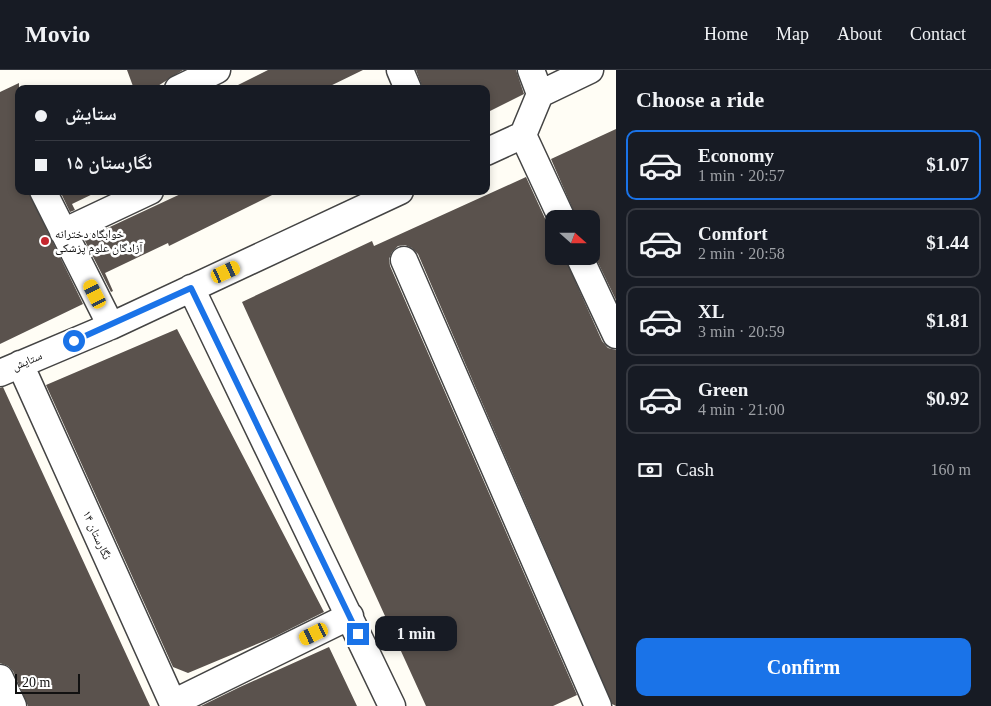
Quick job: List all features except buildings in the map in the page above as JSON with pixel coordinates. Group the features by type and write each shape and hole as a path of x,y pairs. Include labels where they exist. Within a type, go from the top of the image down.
{"street":[{"path":"186,85 217,70"},
{"path":"400,70 406,85"},
{"path":"531,70 540,94"},
{"path":"490,150 523,135 540,94 590,70"},
{"path":"523,135 558,210"},
{"path":"46,195 111,326"},
{"path":"63,232 142,195"},
{"name":"ستایش","path":"10,369 111,326 391,195"},
{"path":"404,260 600,706 616,699"},
{"path":"583,265 616,335"},
{"path":"191,288 392,706"},
{"name":"نگارستان ۱۴","path":"10,369 174,705"},
{"path":"174,705 350,616"},
{"path":"0,678 13,706"}],"place":[{"name":"خوابگاه دخترانه آزادگان علوم پزشکی","path":"45,241"}],"route":[{"path":"74,341 111,326 191,288 358,634"}]}
